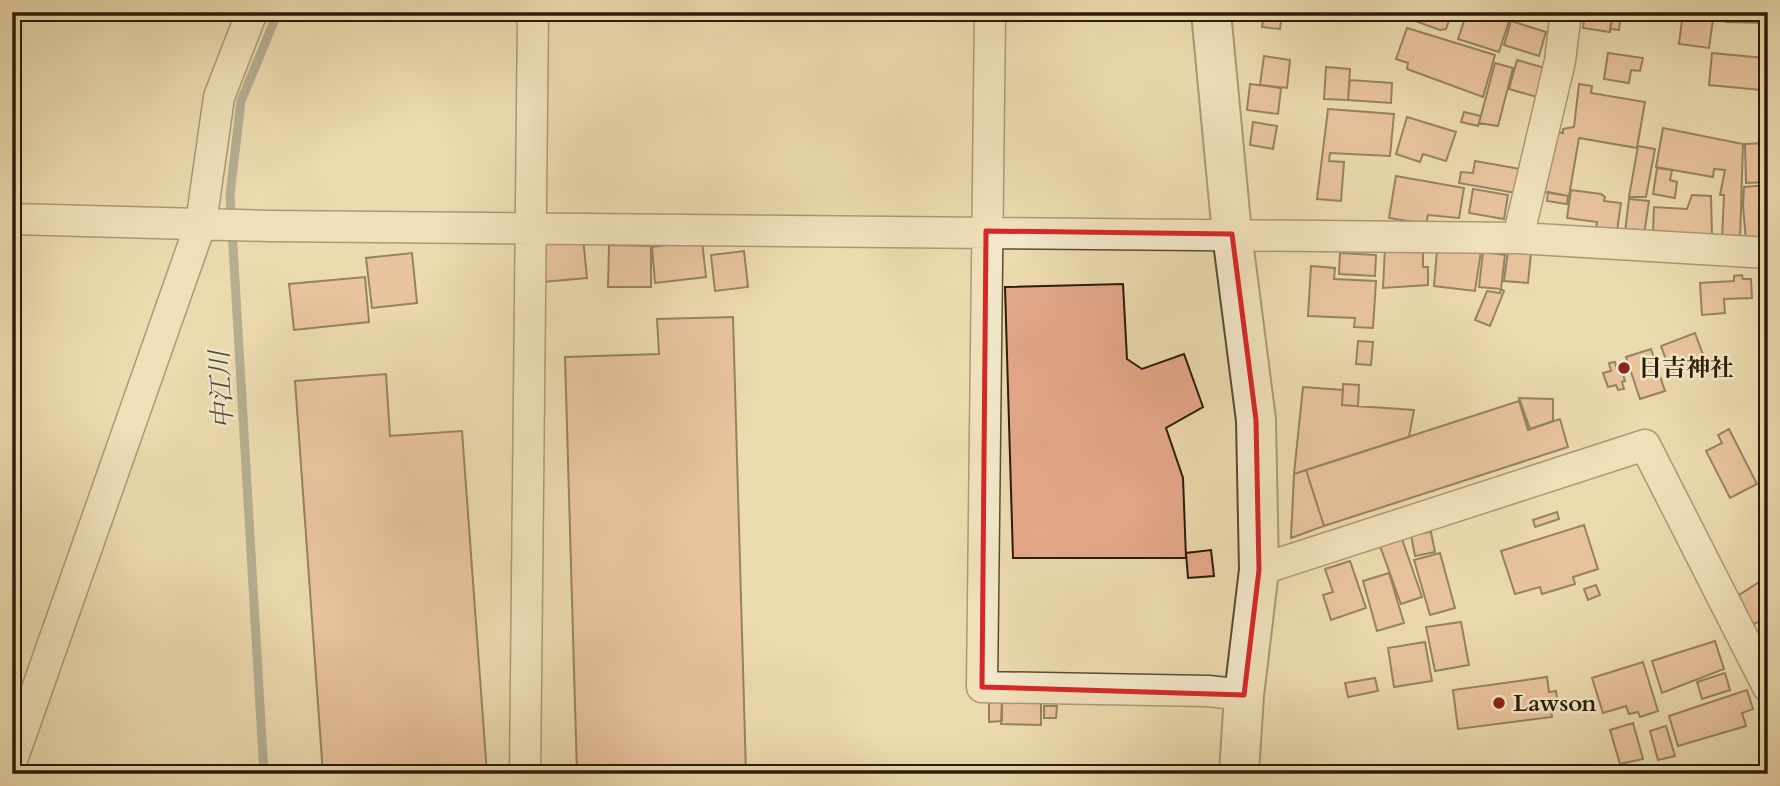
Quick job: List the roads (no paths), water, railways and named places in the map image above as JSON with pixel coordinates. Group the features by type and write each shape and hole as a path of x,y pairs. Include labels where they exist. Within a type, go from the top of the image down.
{"street":[{"path":"14,750 203,223 219,97 252,12"},
{"path":"525,774 533,12"},
{"path":"990,12 982,687 1208,691 1244,695"},
{"path":"1210,12 1232,234 1256,420 1259,570 1244,695 1239,774"},
{"path":"1518,238 1560,61 1566,12"},
{"path":"12,219 270,226 1518,238 1768,253"},
{"path":"1259,570 1645,445 1763,667"}],"waterway":[{"name":"中江川","path":"264,774 230,195 241,101 278,12"}],"place":[{"name":"日吉神社","path":"1624,368"},
{"name":"Lawson","path":"1499,703"}]}
